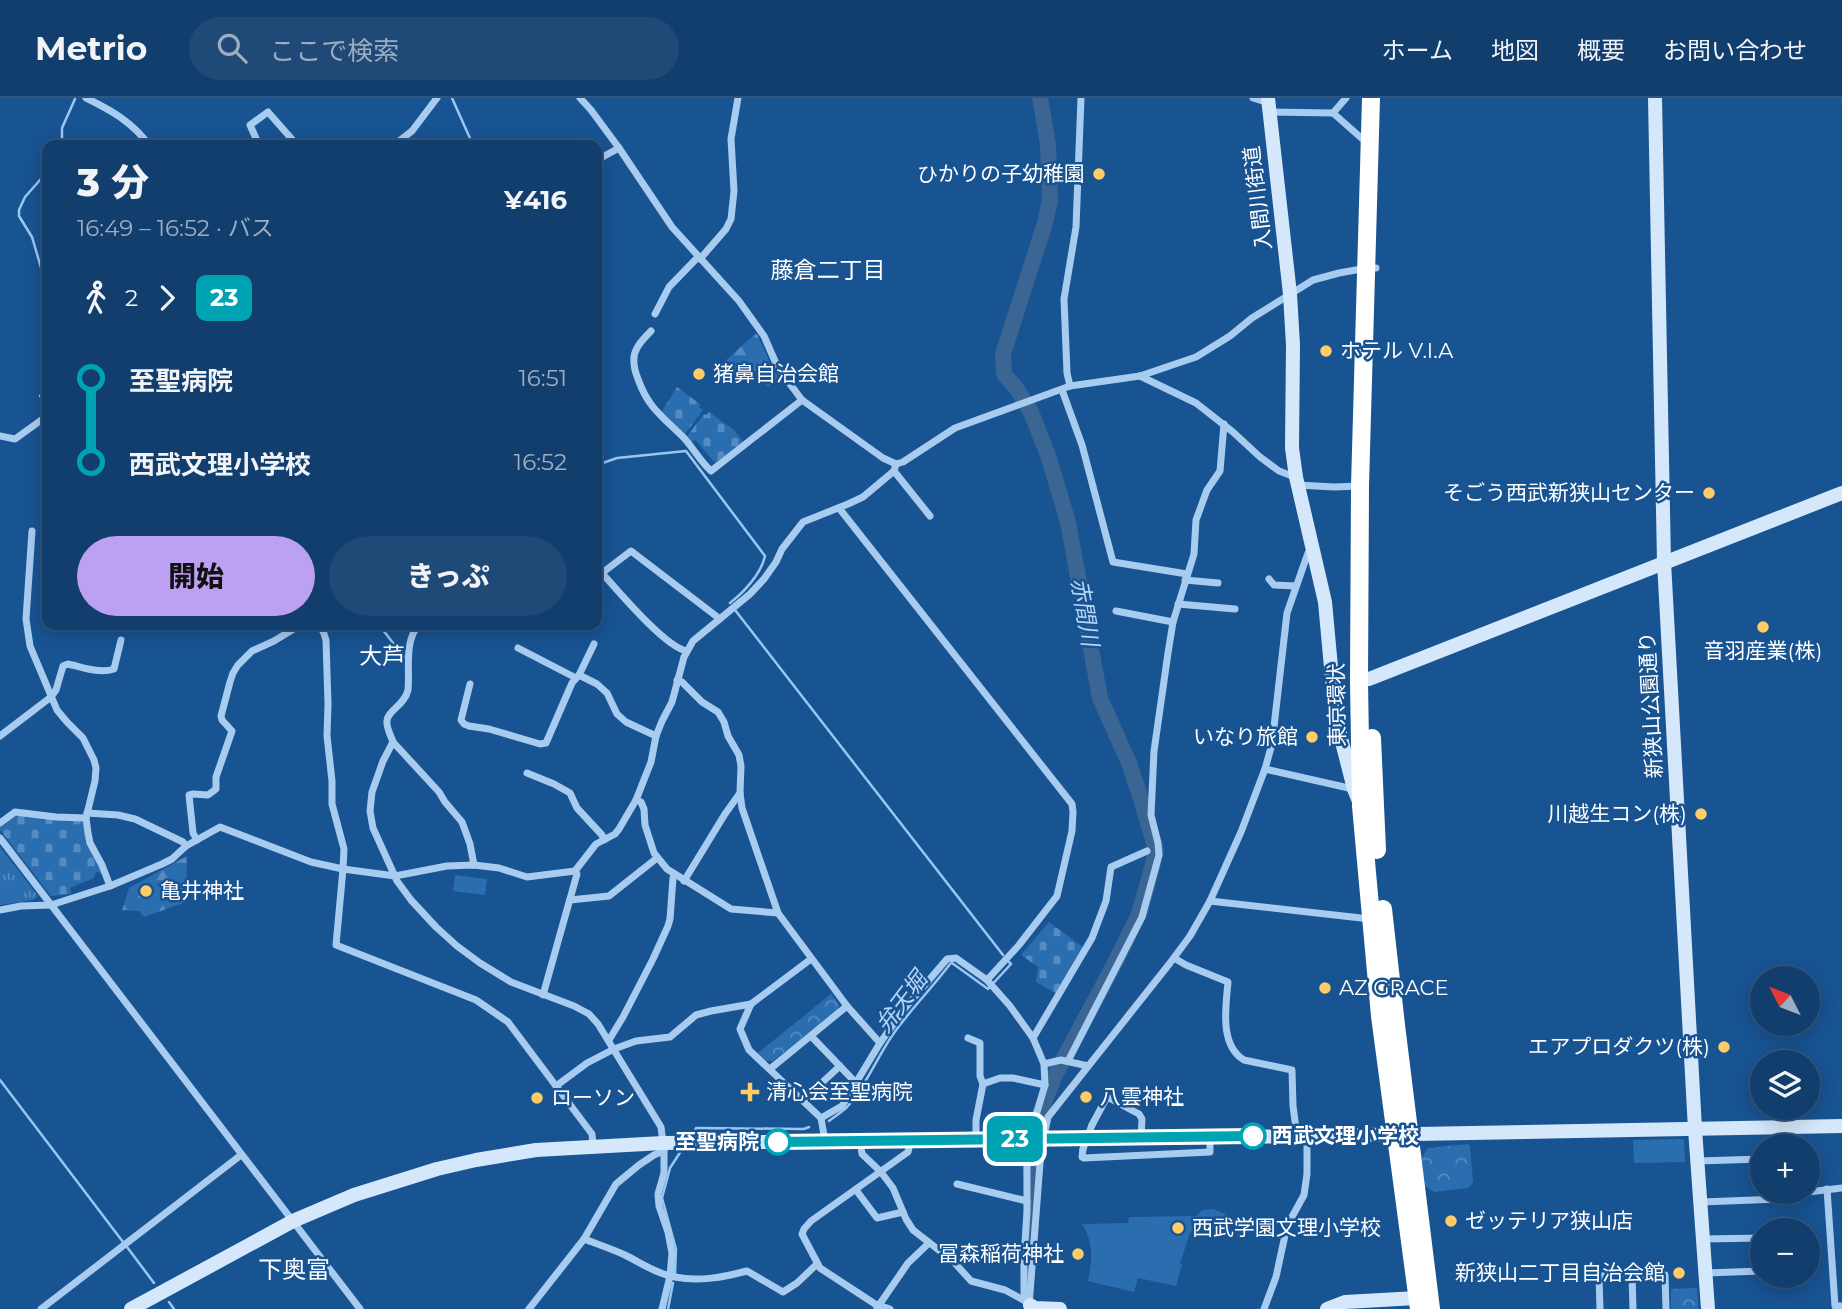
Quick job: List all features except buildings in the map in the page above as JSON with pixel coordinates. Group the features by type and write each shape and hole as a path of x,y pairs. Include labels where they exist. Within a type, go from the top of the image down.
{"highway":[{"name":"東京環状","path":"1371,98 1369,679 1363,800 1379,876 1402,1134 1422,1305"},
{"name":"東京環状","path":"1381,98 1360,486 1360,728 1380,1016 1402,1134"}],"street":[{"path":"86,98 112,111 145,140"},
{"path":"400,140 412,131 437,98"},
{"path":"580,98 619,149 672,227 739,301 764,337 778,369 802,400 895,468 930,516"},
{"path":"655,314 669,287 726,229 731,219 734,191 732,139 737,98"},
{"path":"1070,386 1064,299 1076,226 1082,98"},
{"path":"1253,98 1269,104 1333,114 1370,146"},
{"path":"1333,114 1346,98"},
{"name":"新狭山公園通り","path":"1655,98 1664,562 1695,1129 1708,1309"},
{"name":"入間川街道","path":"1269,104 1290,294 1293,345 1292,449 1296,481 1325,602 1339,729 1363,800"},
{"path":"256,140 250,125 268,112 293,140"},
{"path":"602,158 619,149"},
{"path":"0,910 51,905 110,886 172,859 187,846 220,827 311,862 395,876 447,866 474,865 499,868 527,877 575,870 596,844 619,830 636,800 651,762 656,736 672,702 677,680 693,641 764,579 803,522 863,496 903,462 955,428 1070,386 1140,376 1196,357 1314,280 1371,268"},
{"path":"651,331 638,346 634,356 634,368 643,393 648,402 684,438 711,471 802,400"},
{"path":"1140,376 1196,403 1260,457 1296,481 1334,487 1360,486"},
{"path":"1062,390 1082,445 1113,562 1218,583"},
{"path":"0,436 15,439 42,420"},
{"path":"1065,1061 1142,917 1159,855 1151,816 1154,751 1173,622 1194,554 1196,520 1207,490 1220,471 1224,424"},
{"path":"1369,679 1842,493"},
{"path":"839,508 1072,804 1072,831 1057,895 990,984"},
{"path":"32,531 26,619 30,646 61,716 83,738 94,760 95,781 87,816 90,843 110,886"},
{"path":"1028,1305 1024,1258 1027,1156 1049,1114 1174,958 1210,901 1241,832 1265,768 1272,744 1287,613 1308,553 1314,550"},
{"path":"687,651 680,650 654,627 603,573 631,551 720,619"},
{"path":"1269,579 1274,585 1295,586"},
{"path":"1178,604 1235,609"},
{"path":"1116,611 1173,622"},
{"path":"197,840 193,833 189,795 208,795 215,789 216,777 232,731 221,716 233,673 252,651 292,630"},
{"path":"322,630 326,640 328,671 328,755 332,804 343,842 336,945 476,999 508,1022 592,1134 593,1145"},
{"path":"414,630 409,650 408,691 404,702 388,716 386,722 393,742 439,792 462,822 474,865"},
{"path":"0,736 51,697 56,690 63,666 68,664 100,671 114,669 121,640"},
{"path":"470,684 461,720 464,724 540,744 546,743 560,708 594,645"},
{"path":"518,648 597,684 607,693 617,714 626,722 656,736"},
{"path":"677,680 718,712 739,755 743,808 778,914 847,1006 880,1044"},
{"path":"1339,729 1360,728"},
{"path":"393,742 372,792 370,811 373,828 395,876 411,900 457,946 511,982 589,1013 609,1040 661,1127 664,1173 658,1194 659,1206 672,1253 662,1309"},
{"path":"1265,768 1363,800"},
{"path":"527,773 570,793 577,808 604,840"},
{"path":"684,881 740,793"},
{"path":"636,800 644,809 648,837 657,858 675,875 731,909 778,914"},
{"path":"0,822 15,812 56,817 118,815 135,819 187,846"},
{"path":"0,838 360,1309"},
{"path":"1033,1038 1092,938 1106,901 1111,867 1147,851"},
{"path":"570,900 609,896 657,858"},
{"path":"543,995 577,874 575,870"},
{"path":"609,1040 668,926 675,875"},
{"path":"1210,901 1373,919"},
{"path":"821,1118 842,1106 905,1008 947,959 956,958 990,984 1033,1038 1044,1064 1045,1085 1036,1138 1038,1212 1031,1268 1032,1291 1028,1305"},
{"path":"1174,958 1228,982 1227,1032 1238,1057 1292,1070 1293,1106 1302,1136 1307,1174 1304,1195 1287,1226 1276,1278 1264,1309"},
{"path":"556,1086 587,1063 614,1048 636,1041 670,1037 696,1015 751,1004 811,959"},
{"path":"751,1004 740,1029 749,1050 821,1118 825,1142"},
{"path":"771,1069 847,1006"},
{"path":"811,1036 856,1083"},
{"path":"968,1038 980,1043 980,1076 983,1084 976,1120 976,1140"},
{"path":"1044,1064 1065,1061 1088,1066"},
{"path":"803,1100 839,1066"},
{"path":"983,1084 1000,1078 1013,1078 1045,1085"},
{"path":"1141,1138 1142,1119 1139,1114 1107,1097 1092,1125 1082,1157 1210,1153 1210,1136"},
{"path":"131,1309 293,1221 354,1195 437,1169 536,1150 593,1145 664,1147 911,1139 1302,1136 1842,1126"},
{"path":"891,1309 878,1307 817,1264 802,1234 811,1221 908,1152 911,1139"},
{"path":"860,1141 862,1154 893,1188 913,1230 953,1261 971,1281 1005,1290 1035,1308 1060,1309"},
{"path":"529,1309 584,1239 616,1184 664,1147"},
{"path":"41,1309 242,1155"},
{"path":"1698,1161 1750,1159"},
{"path":"957,1184 1027,1201"},
{"path":"1820,1190 1842,1188"},
{"path":"1827,1189 1835,1306 1842,1306"},
{"path":"856,1190 877,1218 903,1212"},
{"path":"1701,1202 1750,1198"},
{"path":"1027,1211 1038,1212"},
{"path":"1703,1239 1750,1238"},
{"path":"584,1239 670,1276 699,1279 724,1277 747,1271 783,1292 817,1264"},
{"path":"878,1307 908,1263 929,1243"},
{"path":"1706,1273 1750,1271"},
{"path":"1600,1309 1599,1276 1632,1275 1665,1275 1666,1309"},
{"path":"1632,1275 1633,1309"},
{"path":"1327,1309 1345,1302 1422,1305"}],"green space":[{"path":"755,334 780,380 768,387 757,370 739,374 734,382 717,371"},
{"path":"677,387 700,404 699,407 703,410 685,434 661,413"},
{"path":"709,412 734,430 743,442 715,463 695,440 692,442 687,436 704,414"},
{"path":"13,814 84,820 94,859 98,860 103,873 96,872 94,878 70,888 71,894 51,896 0,830 0,824"},
{"path":"0,847 38,896 33,900 0,905"},
{"path":"187,856 186,902 144,917 139,911 122,910 129,888"},
{"path":"455,875 487,879 485,895 453,891"},
{"path":"1049,922 1084,948 1057,994 1036,982 1038,967 1021,955"},
{"path":"831,994 839,1004 839,1009 773,1061 765,1061 758,1053"},
{"path":"1682,1139 1685,1162 1634,1163 1633,1140"},
{"path":"1468,1144 1473,1181 1468,1188 1435,1192 1424,1186 1422,1157 1428,1148"},
{"path":"1213,1209 1228,1215 1207,1222 1190,1233 1176,1286 1138,1278 1134,1292 1088,1281 1091,1252 1089,1238 1082,1224 1128,1223 1129,1217 1197,1216 1202,1210"},
{"path":"1697,1288 1698,1309 1671,1309 1671,1289"}],"waterway":[{"path":"452,98 471,140"},
{"name":"赤間川","path":"1040,98 1048,144 1050,200 1003,354 1004,374 1031,412 1048,455 1068,522 1100,698 1129,763 1156,850 1139,914 1054,1077 1040,1113"},
{"path":"62,140 62,128 75,99"},
{"path":"42,178 25,197 19,210 19,216 32,237 42,271"},
{"path":"602,463 617,458 686,451 765,556 751,582 730,603"},
{"path":"735,610 1003,955"},
{"path":"383,630 404,657"},
{"name":"弁天堀","path":"829,1121 854,1099 894,1033 950,964 988,989 1011,964 1009,962"},
{"path":"0,1080 123,1242"},
{"name":"弁天堀","path":"692,1136 696,1128 809,1127"},
{"name":"弁天堀","path":"675,1274 676,1249 662,1198 670,1168 681,1151"},
{"name":"赤間川","path":"1030,1159 1030,1244"},
{"path":"127,1247 154,1283"},
{"name":"弁天堀","path":"668,1309 673,1283"},
{"path":"169,1302 174,1309"}],"bus line":[{"name":"23","path":"778,1142 1253,1136"}],"place":[{"name":"ひかりの子幼稚園","path":"1099,174"},
{"name":"ホテル V.I.A","path":"1326,351"},
{"name":"猪鼻自治会館","path":"699,374"},
{"name":"そごう西武新狭山センター","path":"1709,493"},
{"name":"音羽産業(株)","path":"1763,627"},
{"name":"いなり旅館","path":"1312,737"},
{"name":"川越生コン(株)","path":"1701,814"},
{"name":"亀井神社","path":"146,891"},
{"name":"AZ GRACE","path":"1325,988"},
{"name":"エアプロダクツ(株)","path":"1724,1047"},
{"name":"清心会至聖病院","path":"750,1092"},
{"name":"八雲神社","path":"1086,1097"},
{"name":"ローソン","path":"537,1098"},
{"name":"西武文理小学校","path":"1253,1136"},
{"name":"至聖病院","path":"778,1142"},
{"name":"ゼッテリア狭山店","path":"1451,1221"},
{"name":"西武学園文理小学校","path":"1178,1228"},
{"name":"冨森稲荷神社","path":"1078,1254"},
{"name":"新狭山二丁目自治会館","path":"1679,1273"}],"district":[{"name":"藤倉二丁目","path":"828,270"},
{"name":"大芦","path":"382,656"},
{"name":"下奥富","path":"294,1270"}]}
